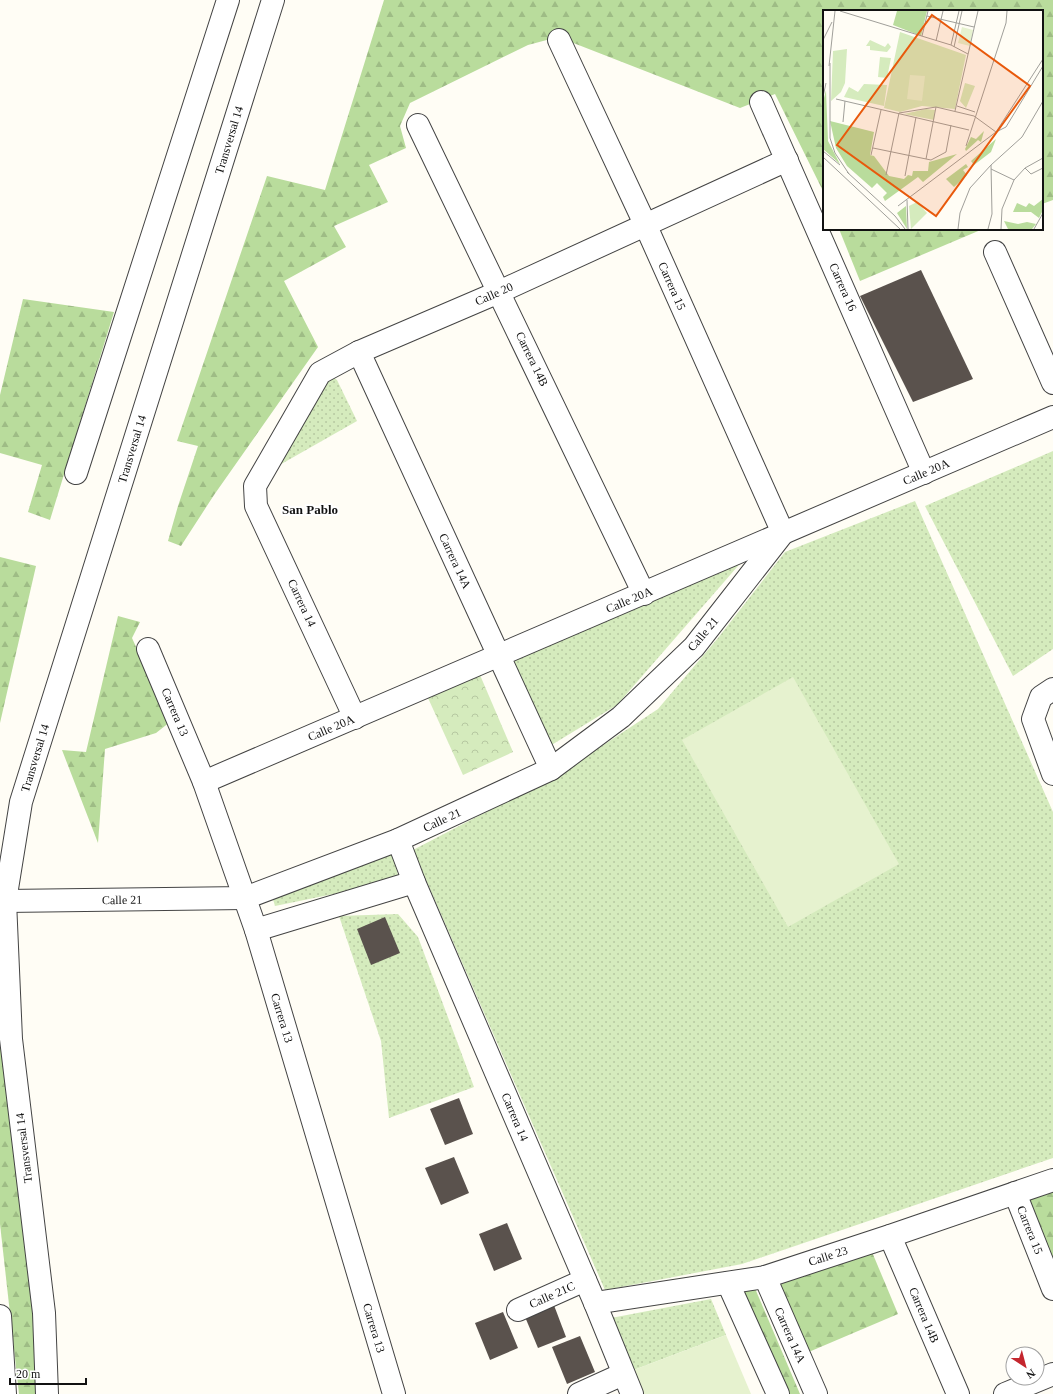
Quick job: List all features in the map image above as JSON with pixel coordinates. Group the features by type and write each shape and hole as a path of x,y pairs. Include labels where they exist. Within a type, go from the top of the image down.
{"street":[{"path":"76,473 228,0"},
{"name":"Transversal 14","path":"47,1394 44,1313 11,1039 2,906 21,802 273,0"},
{"name":"Carrera 15","path":"559,40 645,224 783,533"},
{"name":"Carrera 16","path":"761,102 924,473"},
{"name":"Carrera 14B","path":"418,125 644,594"},
{"name":"Calle 20","path":"255,486 320,373 359,352 499,292 787,160"},
{"path":"995,252 1053,383"},
{"name":"Carrera 14A","path":"359,352 551,769"},
{"name":"Calle 20A","path":"204,782 1053,417"},
{"name":"Carrera 14","path":"255,486 256,506 355,718"},
{"name":"Calle 21","path":"2,906 245,898 398,840 551,769 621,717 694,647 783,533"},
{"name":"Carrera 13","path":"148,649 204,782 256,930 394,1394"},
{"path":"1053,689 1041,697 1033,720 1053,774"},
{"name":"Carrera 14","path":"398,840 414,882 595,1303 632,1394"},
{"path":"256,930 414,882"},
{"name":"Calle 23","path":"595,1303 765,1277 1053,1180"},
{"name":"Carrera 15","path":"1015,1193 1053,1289"},
{"name":"Carrera 14B","path":"890,1236 958,1394"},
{"name":"Carrera 14A","path":"765,1277 816,1394"},
{"name":"Calle 21C","path":"518,1310 585,1280"},
{"path":"728,1282 778,1394"},
{"path":"0,1316 5,1394"},
{"path":"579,1394 623,1374"},
{"path":"1004,1394 1053,1374"}],"green space":[{"path":"384,0 1053,0 1053,200 1043,204 1043,10 823,10 823,191 775,94 740,108 558,37 528,45 410,103 400,126 406,148 369,165 388,202 334,226 346,247 284,281 318,347 214,495 181,546 168,541 198,446 177,441 267,176 325,190"},
{"path":"839,230 981,230 860,281"},
{"path":"23,299 114,312 50,520 28,512 42,465 0,453 0,395"},
{"path":"330,375 337,380 357,421 262,475"},
{"path":"1053,451 1053,649 1013,676 925,506"},
{"path":"915,501 1053,812 1053,1158 742,1264 605,1290 413,850 561,773 658,709 718,638 785,552"},
{"path":"0,557 36,566 0,723"},
{"path":"744,559 617,705 545,749 502,664"},
{"path":"118,616 140,622 132,638 170,722 156,733 105,749 98,843 62,750 86,752"},
{"path":"480,675 513,752 463,775 428,698"},
{"path":"793,677 899,864 788,927 682,740"},
{"path":"392,849 403,897 353,890 275,906 271,893"},
{"path":"398,914 418,937 474,1087 389,1118 381,1041 339,916"},
{"path":"0,1003 31,1272 39,1394 19,1394 0,1224"},
{"path":"1053,1182 1053,1261 1023,1190"},
{"path":"872,1252 898,1314 804,1354 777,1285"},
{"path":"754,1286 800,1394 770,1394 725,1291"},
{"path":"711,1299 726,1335 631,1371 611,1318"},
{"path":"726,1335 751,1394 641,1394 631,1371"}],"building":[{"path":"921,270 973,379 913,402 860,296"},
{"path":"385,917 400,953 371,965 357,929"},
{"path":"459,1098 473,1134 445,1145 430,1109"},
{"path":"454,1157 469,1193 441,1205 425,1168"},
{"path":"507,1223 522,1259 494,1271 479,1234"},
{"path":"552,1300 566,1337 538,1348 523,1312"},
{"path":"503,1312 518,1348 490,1360 475,1323"},
{"path":"580,1336 595,1372 567,1384 552,1347"}],"district":[{"name":"San Pablo","path":"310,509"}]}
